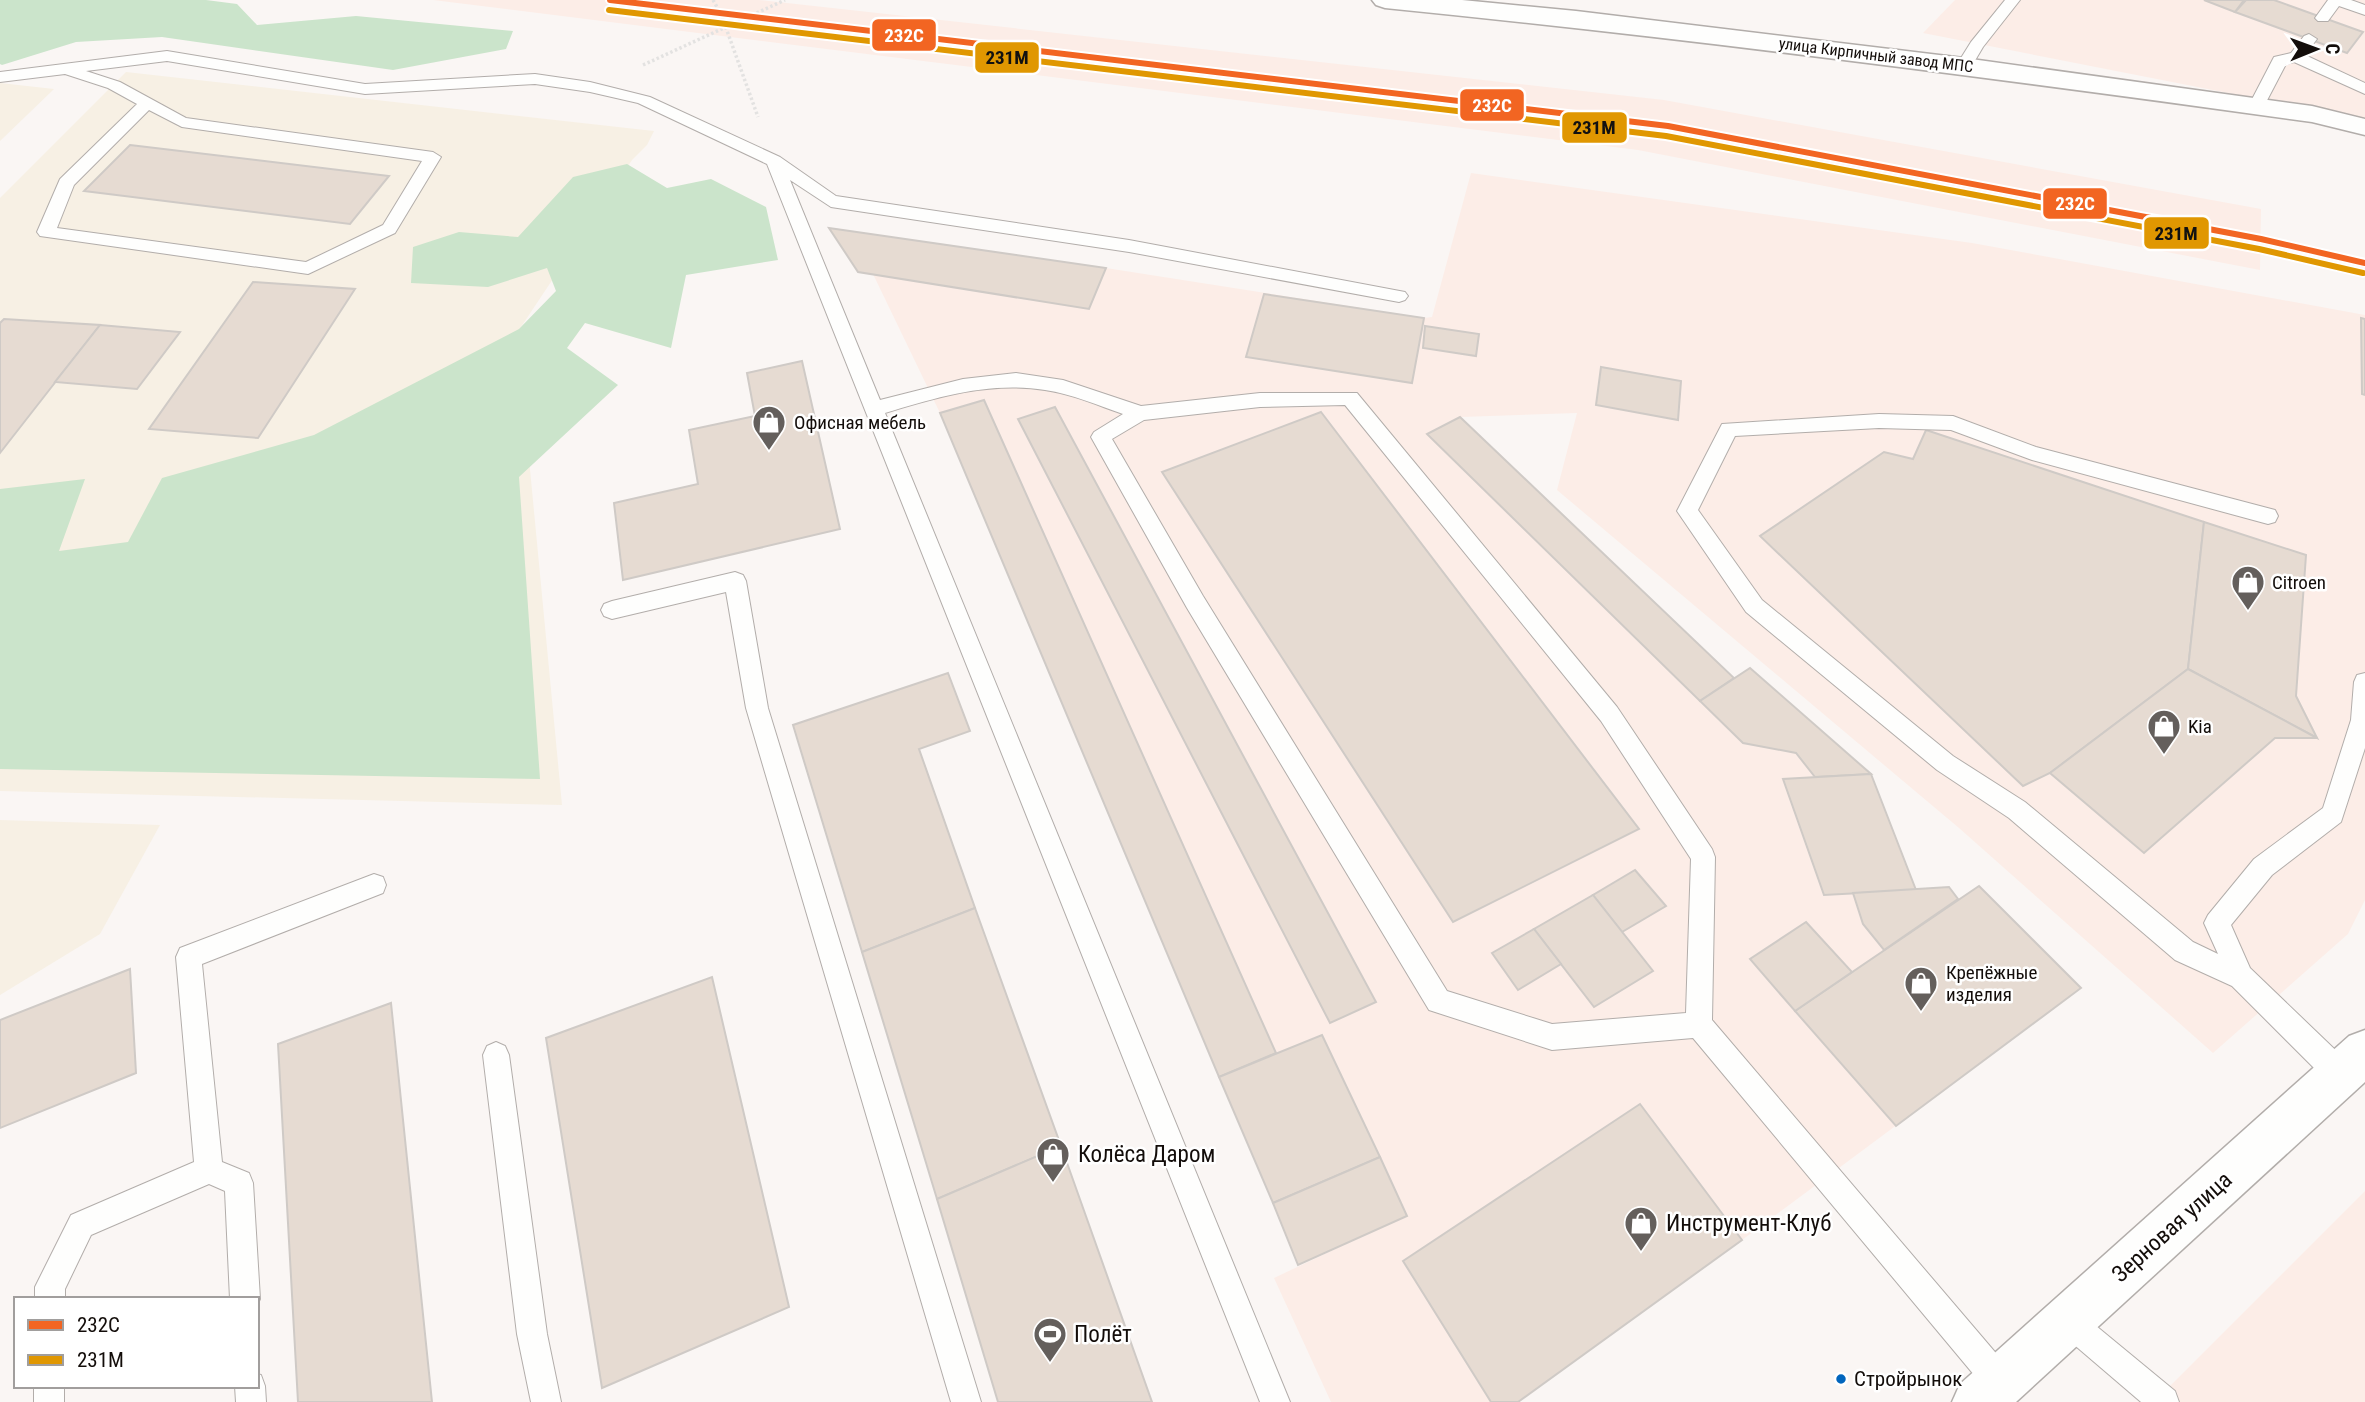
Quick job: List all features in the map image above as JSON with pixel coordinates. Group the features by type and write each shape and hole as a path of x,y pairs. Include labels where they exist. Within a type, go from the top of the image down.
{"street":[{"name":"улица Кирпичный завод МПС","path":"1385,0 1576,19 1964,66 2312,114 2365,127"},
{"name":"Зерновая улица","path":"1989,1392 2353,1063"}],"lane":[{"path":"1964,66 1976,45 2013,0"},
{"path":"2323,18 2335,0 2365,10"},
{"path":"2296,57 2309,39"},
{"path":"0,77 167,56 365,89 535,79 590,87 644,100 774,160 831,201 1129,246 1399,296"},
{"path":"2256,107 2280,60 2296,57 2365,89"},
{"path":"65,69 114,85 183,122 433,158 390,229 308,268 46,232 66,184 147,103"},
{"path":"774,160 1275,1402"},
{"path":"875,409 930,392 1017,380 1073,389 1140,413"},
{"path":"1699,1025 1552,1037 1438,1001 1195,602 1101,437 1140,413 1260,400 1350,398 1609,713 1703,857 1699,1025 1989,1392"},
{"path":"2268,516 2032,453 1952,422 1879,421 1729,429 1687,511 1754,606 1945,763 2017,810 2184,951 2241,977 2353,1063"},
{"path":"612,610 735,581 757,708 966,1402"},
{"path":"2241,977 2217,923 2263,867 2333,814 2361,720 2365,682"},
{"path":"209,1170 189,957 374,885"},
{"path":"496,1055 532,1334 546,1402"},
{"path":"50,1297 50,1287 81,1225 209,1170 239,1183 245,1297"},
{"path":"2068,1321 2164,1402"}],"path":[{"path":"713,0 726,28 774,160"},
{"path":"590,87 785,0"}],"shaded area":[{"path":"433,0 759,0 1664,100 2261,209 2260,270 1638,150"},
{"path":"1955,0 2365,0 2365,120 1923,33"},
{"path":"126,72 654,131 517,333 562,805 0,791 0,198"},
{"path":"0,83 54,89 0,141"},
{"path":"1471,173 1972,243 2365,315 2365,900 2348,934 2213,1053 1959,828 1557,490 1577,413 1461,417 1734,678 1750,668 1871,774 1916,890 1949,887 1958,899 1979,886 2081,988 1742,1240 1518,1402 1331,1402 1274,1278 1407,1215 1322,1035 1276,1053 984,401 940,413 873,274 829,228 1424,318 1432,317"},
{"path":"0,820 160,825 100,934 0,995"},
{"path":"2365,1191 2365,1402 2154,1402"}],"green space":[{"path":"0,0 206,0 237,4 257,25 356,16 513,31 506,49 393,70 162,37 76,42 2,65"},
{"path":"627,164 667,188 711,179 766,207 778,260 686,275 671,348 585,323 567,348 618,385 519,477 540,779 0,769 0,489 85,479 59,551 128,542 162,478 314,435 519,329 556,291 547,268 488,287 411,283 413,247 459,232 518,237 573,177"}],"building":[{"path":"2204,0 2244,0 2235,12"},
{"path":"2246,0 2274,0 2363,32 2347,53 2235,12"},
{"path":"130,145 389,176 350,224 84,191"},
{"path":"829,228 1106,268 1089,309 858,272"},
{"path":"253,282 355,289 258,438 149,429"},
{"path":"1264,294 1424,318 1412,383 1246,357"},
{"path":"2361,318 2365,319 2365,395 2362,394"},
{"path":"4,319 100,325 0,453 0,323"},
{"path":"100,325 180,332 137,389 55,382"},
{"path":"1425,326 1479,334 1476,356 1423,348"},
{"path":"802,361 840,529 623,580 614,503 698,484 689,430 755,416 747,373"},
{"path":"1601,367 1681,381 1678,420 1596,405"},
{"path":"984,400 1276,1053 1219,1077 940,413"},
{"path":"1055,407 1376,1002 1330,1023 1018,419"},
{"path":"1321,412 1639,829 1453,922 1162,472"},
{"path":"1460,417 1734,678 1700,701 1427,434"},
{"path":"1926,430 2204,522 2188,669 2050,773 2023,786 1760,536 1884,452 1913,459"},
{"name":"Citroen","path":"2204,522 2306,555 2296,696 2317,738 2188,669"},
{"path":"1750,668 1871,774 1815,777 1796,753 1743,743 1700,701"},
{"name":"Kia","path":"2188,669 2317,738 2275,738 2144,853 2050,773"},
{"path":"948,673 970,731 919,749 975,908 862,952 793,725"},
{"path":"1871,774 1916,890 1824,895 1783,779"},
{"path":"1635,870 1666,906 1622,932 1593,895"},
{"path":"1979,886 2081,988 1896,1126 1795,1011"},
{"path":"1949,887 1958,899 1884,950 1863,924 1853,893"},
{"path":"1593,895 1653,971 1594,1007 1534,929"},
{"path":"975,908 1061,1146 937,1199 862,952"},
{"path":"1806,922 1852,972 1795,1011 1750,959"},
{"path":"1534,929 1561,964 1518,990 1492,953"},
{"path":"130,969 136,1073 0,1128 0,1020"},
{"path":"712,977 789,1307 602,1388 546,1038"},
{"path":"391,1003 432,1402 298,1402 278,1044"},
{"path":"1322,1035 1380,1157 1273,1203 1219,1077"},
{"path":"1640,1104 1742,1240 1518,1402 1491,1402 1403,1261"},
{"path":"1061,1146 1152,1402 998,1402 937,1199"},
{"path":"1380,1157 1407,1216 1298,1265 1273,1203"}],"transit line":[{"name":"232C","path":"610,0 1668,126 2261,239 2365,263"},
{"name":"231М","path":"609,10 1666,136 2259,249 2363,273"}],"place":[{"name":"Офисная мебель","path":"769,452"},
{"name":"Citroen","path":"2248,612"},
{"name":"Kia","path":"2164,756"},
{"name":"Крепёжные изделия","path":"1921,1013"},
{"name":"Колёса Даром","path":"1053,1184"},
{"name":"Инструмент-Клуб","path":"1641,1253"},
{"name":"Полёт","path":"1050,1364"},
{"name":"Стройрынок","path":"1841,1379"}]}
